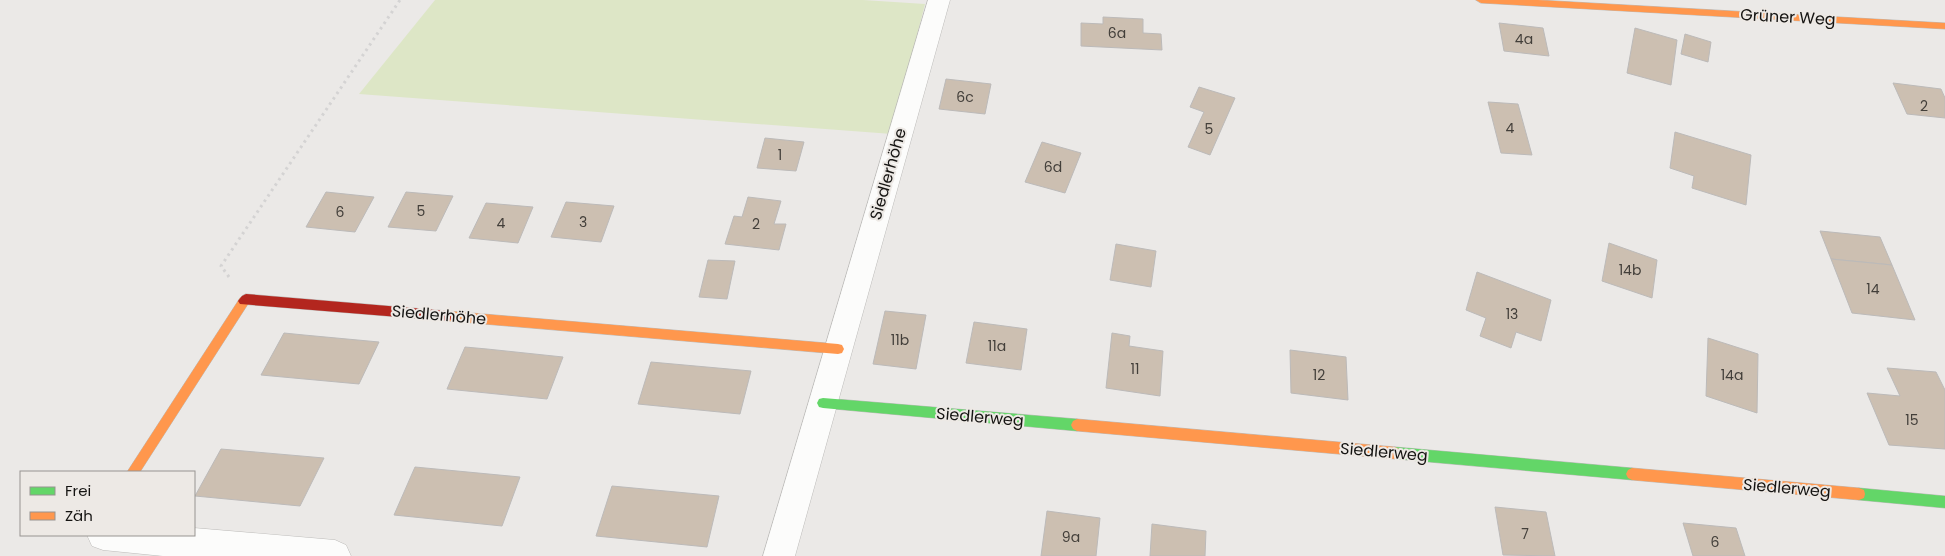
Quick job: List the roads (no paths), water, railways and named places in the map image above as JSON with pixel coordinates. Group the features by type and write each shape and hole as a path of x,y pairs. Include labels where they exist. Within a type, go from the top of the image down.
{"street":[{"name":"Siedlerhöhe","path":"779,556 938,0"},
{"name":"Grüner Weg","path":"1481,0 1945,26"},
{"name":"Siedlerhöhe","path":"134,471 246,299 838,349"},
{"name":"Siedlerweg","path":"823,403 1945,502"},
{"path":"114,536 335,556"}]}
